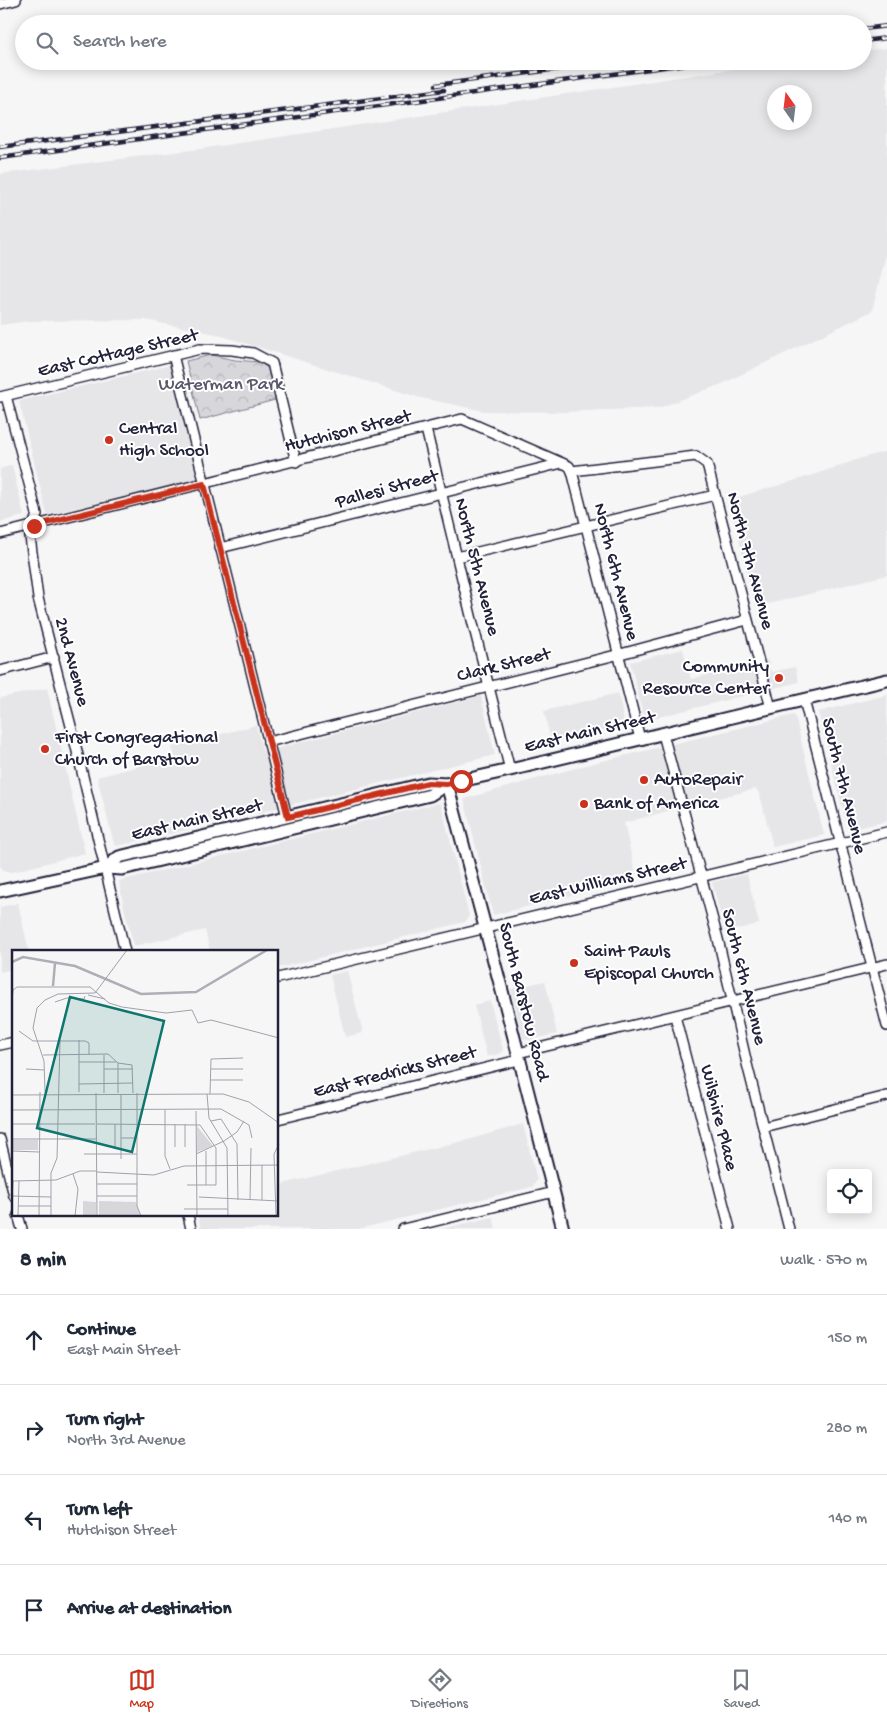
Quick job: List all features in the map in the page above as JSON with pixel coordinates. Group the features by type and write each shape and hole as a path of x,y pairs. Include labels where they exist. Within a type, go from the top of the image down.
{"main road":[{"name":"East Main Street","path":"106,868 119,857 428,783 446,784 510,770 887,680"},
{"name":"East Main Street","path":"0,891 106,868 122,869 421,798 430,795 446,784"},
{"name":"South Barstow Road","path":"446,784 486,928 563,1229"}],"street":[{"path":"0,4 16,0"},
{"name":"East Cottage Street","path":"3,397 200,349 232,350 253,354 272,363 296,462"},
{"path":"173,355 288,817"},
{"name":"2nd Avenue","path":"3,397 37,514 30,537 38,598 126,950"},
{"name":"Hutchison Street","path":"0,534 462,420 569,466 572,472"},
{"name":"North 5th Avenue","path":"426,429 510,770"},
{"name":"North 7th Avenue","path":"572,472 696,456 706,464 771,708"},
{"name":"Pallesi Street","path":"220,548 562,463"},
{"name":"North 6th Avenue","path":"572,472 640,739"},
{"path":"457,557 714,495"},
{"name":"Clark Street","path":"268,742 747,620"},
{"path":"0,671 54,658"},
{"name":"South 7th Avenue","path":"804,700 887,1026"},
{"name":"South 6th Avenue","path":"663,734 682,810 702,877 790,1229"},
{"name":"East Williams Street","path":"279,978 887,832"},
{"name":"East Fredricks Street","path":"279,1119 675,1016 887,964"},
{"name":"Wilshire Place","path":"675,1016 730,1229"},
{"path":"763,1127 887,1096"},
{"path":"0,1139 12,1182 0,1185"},
{"path":"403,1229 554,1192"},
{"path":"18,1216 22,1229"},
{"path":"188,1216 191,1229"}],"shaded area":[{"path":"887,48 887,251 872,311 724,383 659,408 564,412 484,411 417,397 216,334 145,320 30,321 0,325 0,174 199,149 726,70 872,70 872,50"},
{"name":"Central High School","path":"171,365 198,479 47,515 19,401"},
{"path":"887,451 887,575 756,607 729,500"},
{"path":"12,465 24,516 0,522 0,469"},
{"path":"683,649 691,679 768,660 771,672 795,667 799,682 646,720 630,662"},
{"path":"47,688 85,853 12,872 4,871 0,866 0,698"},
{"path":"618,693 624,721 622,726 551,742 544,711"},
{"path":"887,695 887,821 853,829 847,826 818,712"},
{"path":"481,696 495,755 257,813 256,810 190,826 190,829 117,846 114,844 97,777 175,757 172,747 256,725 263,752"},
{"path":"795,716 824,835 773,847 760,795 756,789 693,804 624,823 637,880 493,915 464,799 590,764"},
{"path":"439,803 441,804 469,916 465,922 279,968 279,950 210,950 205,930 134,946 119,881"},
{"path":"747,874 759,924 725,932 712,882"},
{"path":"18,903 29,950 12,950 12,969 0,972 0,907"},
{"path":"347,971 363,1033 345,1037 330,975"},
{"path":"545,981 557,1034 528,1040 523,1038 511,989"},
{"path":"490,1001 503,1050 499,1054 487,1057 474,1005"},
{"path":"523,1124 537,1180 532,1187 358,1229 201,1229 198,1216 279,1216 279,1185 471,1139"},
{"path":"493,1217 496,1229 441,1229"}],"green space":[{"name":"Waterman Park","path":"211,355 259,362 269,369 275,400 200,420 186,361"}],"railway":[{"path":"872,28 887,26"},
{"path":"872,40 887,38"},
{"path":"436,85 551,70"},
{"path":"0,158 642,70"},
{"path":"0,147 444,90"}],"place":[{"name":"Central High School","path":"109,440"},
{"name":"Community Resource Center","path":"779,678"},
{"name":"First Congregational Church of Barstow","path":"45,749"},
{"name":"AutoRepair","path":"644,780"},
{"name":"Bank of America","path":"584,804"},
{"name":"Saint Pauls Episcopal Church","path":"574,963"}],"route":[{"path":"34,526 204,484 288,817 428,783 446,784 461,781"}]}
